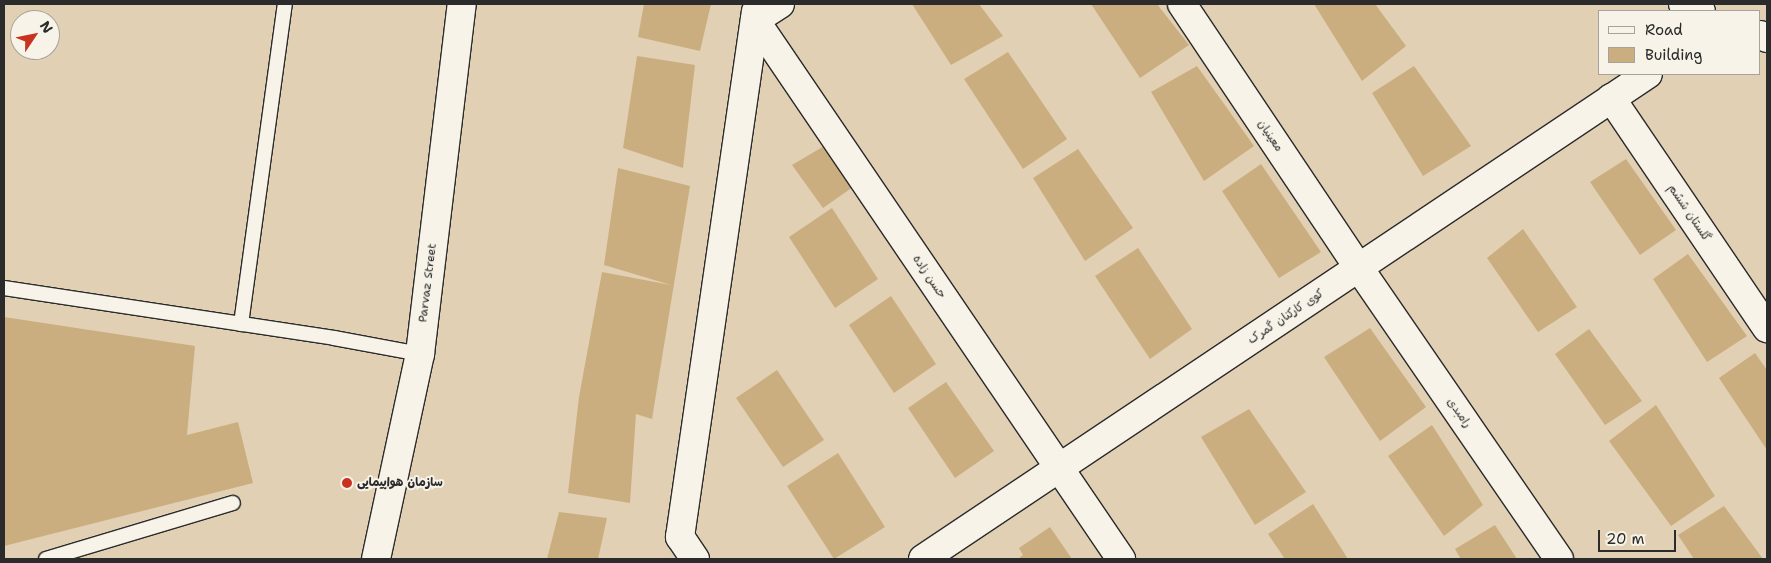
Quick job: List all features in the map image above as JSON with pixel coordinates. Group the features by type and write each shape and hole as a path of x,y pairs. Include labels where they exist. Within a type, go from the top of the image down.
{"street":[{"name":"Parvaz Street","path":"376,559 420,354 462,4"},
{"path":"695,559 680,536 756,12 780,4"},
{"name":"معینیان","path":"1182,4 1359,268"},
{"path":"1683,4 1698,10"},
{"name":"حسن زاده","path":"756,12 1121,559"},
{"name":"کوی کارکنان گمرک","path":"923,559 1646,75"},
{"name":"گلستان ششم","path":"1611,98 1767,328"},
{"name":"رامبدی","path":"1359,268 1559,559"}],"lane":[{"path":"242,324 285,4"},
{"path":"4,288 242,324 420,354"},
{"path":"46,559 233,503"}],"shaded area":[{"path":"4,4 1767,4 1767,559 4,559"}],"building":[{"path":"644,4 711,4 700,51 638,37"},
{"path":"912,4 979,4 1003,36 951,65"},
{"path":"1091,4 1157,4 1189,45 1140,78"},
{"path":"1314,4 1375,4 1406,46 1362,81"},
{"path":"1008,52 1067,139 1023,169 964,79"},
{"path":"637,56 695,65 683,168 623,148"},
{"path":"1197,66 1254,146 1204,181 1151,92"},
{"path":"1414,66 1471,146 1423,176 1372,93"},
{"path":"836,139 863,180 823,208 792,165"},
{"path":"1078,149 1133,228 1085,261 1033,178"},
{"path":"1626,159 1676,230 1640,255 1590,182"},
{"path":"1261,164 1321,252 1279,278 1222,191"},
{"path":"618,168 690,186 652,419 636,414 630,503 568,493 579,397 602,272 671,285 604,265"},
{"path":"832,208 878,279 835,308 789,237"},
{"path":"1523,229 1577,307 1538,332 1487,258"},
{"path":"1138,248 1192,329 1150,359 1095,276"},
{"path":"1688,254 1747,336 1707,362 1653,279"},
{"path":"891,296 936,364 894,393 849,325"},
{"path":"4,317 195,346 187,435 238,422 253,483 4,546"},
{"path":"1370,328 1426,407 1380,441 1324,357"},
{"path":"1589,329 1642,401 1605,425 1555,354"},
{"path":"1755,353 1767,370 1767,450 1719,378"},
{"path":"777,370 824,440 783,467 736,398"},
{"path":"946,382 994,451 955,478 908,408"},
{"path":"1656,405 1715,496 1671,526 1609,441"},
{"path":"1249,409 1306,492 1255,525 1201,437"},
{"path":"1432,425 1483,505 1444,536 1388,456"},
{"path":"838,453 885,527 834,559 787,486"},
{"path":"1313,504 1348,559 1285,559 1268,534"},
{"path":"1724,506 1763,559 1694,559 1678,535"},
{"path":"559,512 607,518 598,559 547,559"},
{"path":"1495,525 1517,559 1461,559 1455,549"},
{"path":"1050,527 1072,559 1018,559 1023,555 1019,548"}],"place":[{"name":"سازمان هواپیمایی","path":"347,483"}]}
